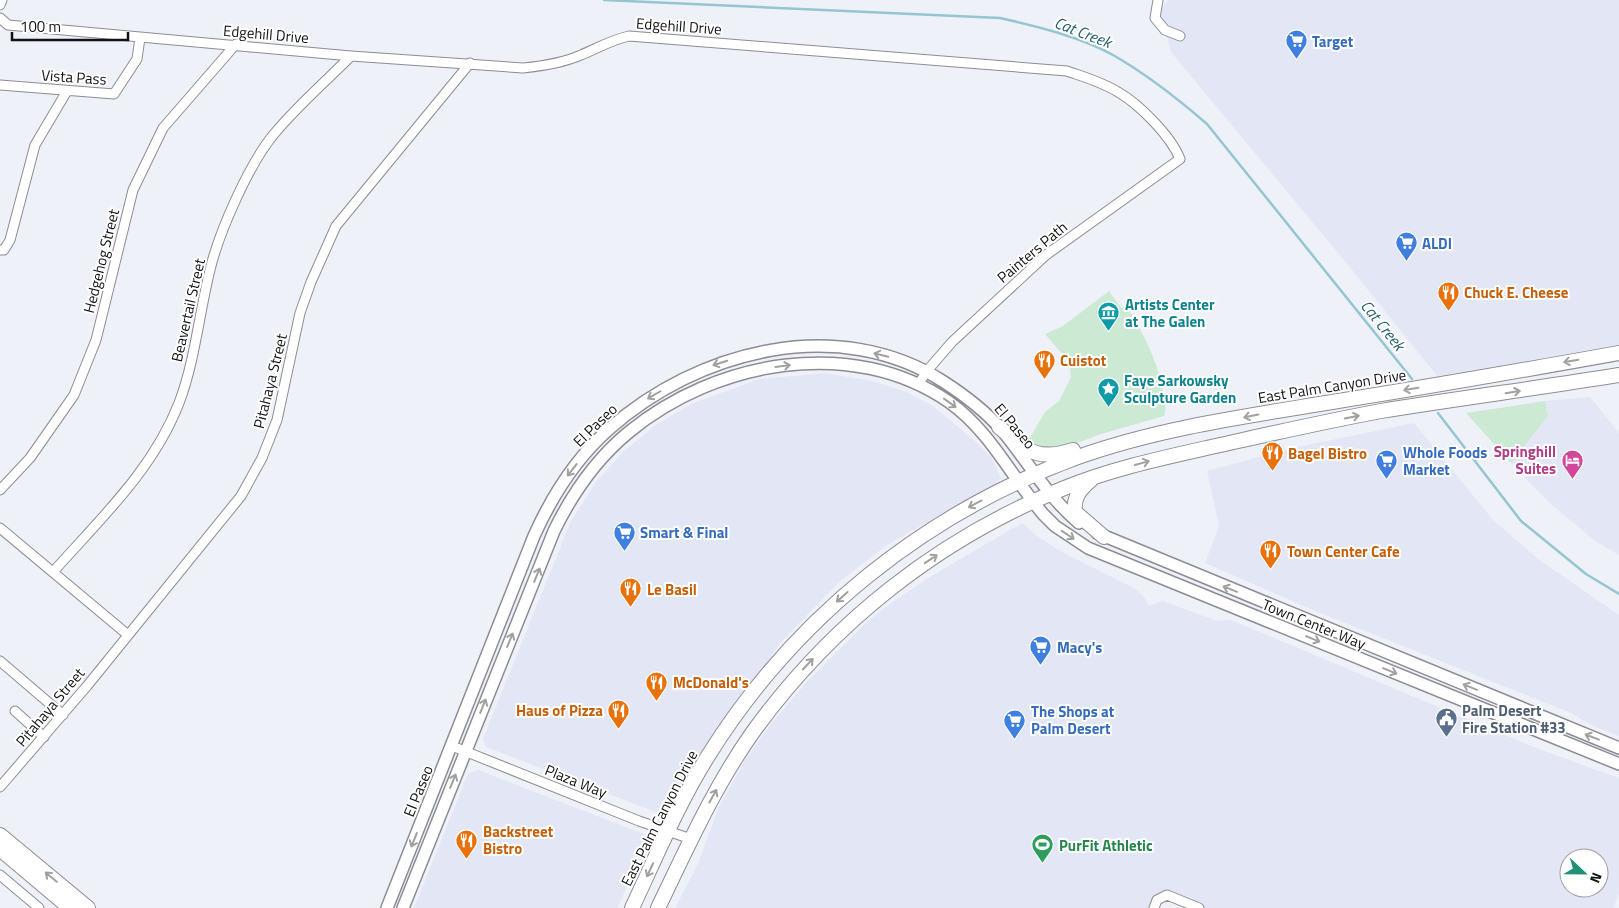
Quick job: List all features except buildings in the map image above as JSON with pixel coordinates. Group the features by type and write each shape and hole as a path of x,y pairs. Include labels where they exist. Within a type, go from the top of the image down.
{"main road":[{"name":"East Palm Canyon Drive","path":"632,908 696,777 732,722 786,652 822,615 861,580 907,545 959,512 1018,482 1079,457 1130,442 1251,416 1619,353"},
{"path":"658,908 714,794 751,735 805,667 839,632 876,599 920,566 967,535 1049,495 1096,477 1147,462 1316,424 1380,412 1619,375"},
{"path":"1316,424 1327,413 1364,397"},
{"path":"999,427 1026,450 1047,457 1092,444 1130,442"},
{"path":"1096,477 1077,495 1074,503 1075,512 1104,537"},
{"path":"0,835 88,908"},
{"path":"0,849 70,908"}],"street":[{"path":"0,5 2,0"},
{"path":"1158,0 1155,18 1165,30 1180,36"},
{"name":"Edgehill Drive","path":"0,18 8,25 140,38 236,44 351,56 523,68 546,66 581,55 610,40 629,36 1067,71 1118,92 1138,107 1167,137 1180,159"},
{"name":"Vista Pass","path":"0,85 114,94 137,59 140,38"},
{"name":"Hedgehog Street","path":"0,490 30,458 74,395 96,340 133,190 163,128 236,44"},
{"name":"Beavertail Street","path":"53,572 126,492 159,443 179,403 192,357 210,268 238,193 273,135 351,56"},
{"name":"Pitahaya Street","path":"0,787 44,737 241,496 262,458 277,420 300,313 316,268 336,226 470,63"},
{"path":"0,250 4,250 10,240 35,145 66,91"},
{"name":"Painters Path","path":"918,385 926,372 952,342 1046,255 1180,159"},
{"name":"El Paseo","path":"387,908 546,510 568,475 608,430 631,411 678,381 709,367 736,358 793,348 825,347 864,351 894,358 926,372 964,396 999,427 1049,495"},
{"name":"El Paseo","path":"403,908 563,513 572,496 590,472 605,454 629,432 673,402 692,392 739,375 777,366 811,364 848,365 885,372 918,385 949,402 979,427 1018,482"},
{"name":"Town Center Way","path":"1018,482 1055,526 1088,548 1619,764"},
{"name":"Town Center Way","path":"1049,495 1079,523 1104,537 1619,748"},
{"path":"0,528 128,635"},
{"path":"0,661 63,714"},
{"path":"15,711 44,737"},
{"name":"Plaza Way","path":"452,746 668,832 691,839"},
{"path":"434,829 431,827 430,822 437,804 435,789"},
{"path":"0,875 39,908"},
{"path":"1154,908 1157,900 1167,895 1199,908"}],"shaded area":[{"path":"1168,0 1619,0 1619,345 1437,376 1348,265 1171,52 1160,11"},
{"path":"825,373 872,381 907,392 933,406 975,441 992,458 1001,478 995,484 887,545 839,582 781,642 661,814 486,747 483,739 571,521 596,482 624,451 656,425 691,404 759,379"},
{"path":"1590,397 1619,433 1619,555 1595,541 1552,505 1511,463 1548,416 1545,401"},
{"path":"1414,423 1493,520 1538,559 1619,615 1619,736 1591,725 1571,713 1320,613 1205,563 1219,526 1207,471 1293,448"},
{"name":"The Shops at Palm Desert","path":"1022,523 1037,536 1060,551 1136,589 1149,606 1163,601 1217,621 1231,620 1541,750 1619,778 1619,893 1613,908 1201,908 1162,893 1156,908 675,908 698,864 718,809 745,760 773,721 806,683 868,621 928,578"},
{"path":"478,770 644,834 646,846 617,908 414,908 468,774"}],"green space":[{"path":"1109,291 1121,308 1126,305 1148,346 1157,367 1163,390 1166,406 1164,416 1101,434 1056,451 1028,441 1045,412 1059,401 1071,377 1069,362 1045,334 1063,326"},
{"path":"1545,401 1548,416 1511,463 1466,413"}],"waterway":[{"name":"Cat Creek","path":"604,0 1000,18 1058,33 1113,55 1150,79 1207,124 1412,379"},
{"name":"Cat Creek","path":"1438,413 1521,521 1586,574 1619,594"}],"place":[{"name":"Target","path":"1296,60"},
{"name":"ALDI","path":"1406,262"},
{"name":"Chuck E. Cheese","path":"1448,311"},
{"name":"Artists Center at The Galen","path":"1109,332"},
{"name":"Cuistot","path":"1044,379"},
{"name":"Faye Sarkowsky Sculpture Garden","path":"1108,408"},
{"name":"Bagel Bistro","path":"1272,472"},
{"name":"Springhill Suites","path":"1572,479"},
{"name":"Whole Foods Market","path":"1387,480"},
{"name":"Smart & Final","path":"624,551"},
{"name":"Town Center Cafe","path":"1271,570"},
{"name":"Le Basil","path":"631,608"},
{"name":"Macy's","path":"1041,666"},
{"name":"McDonald's","path":"657,701"},
{"name":"Haus of Pizza","path":"619,729"},
{"name":"Palm Desert Fire Station #33","path":"1446,738"},
{"name":"The Shops at Palm Desert","path":"1015,739"},
{"name":"Backstreet Bistro","path":"467,859"},
{"name":"PurFit Athletic","path":"1043,864"}]}
